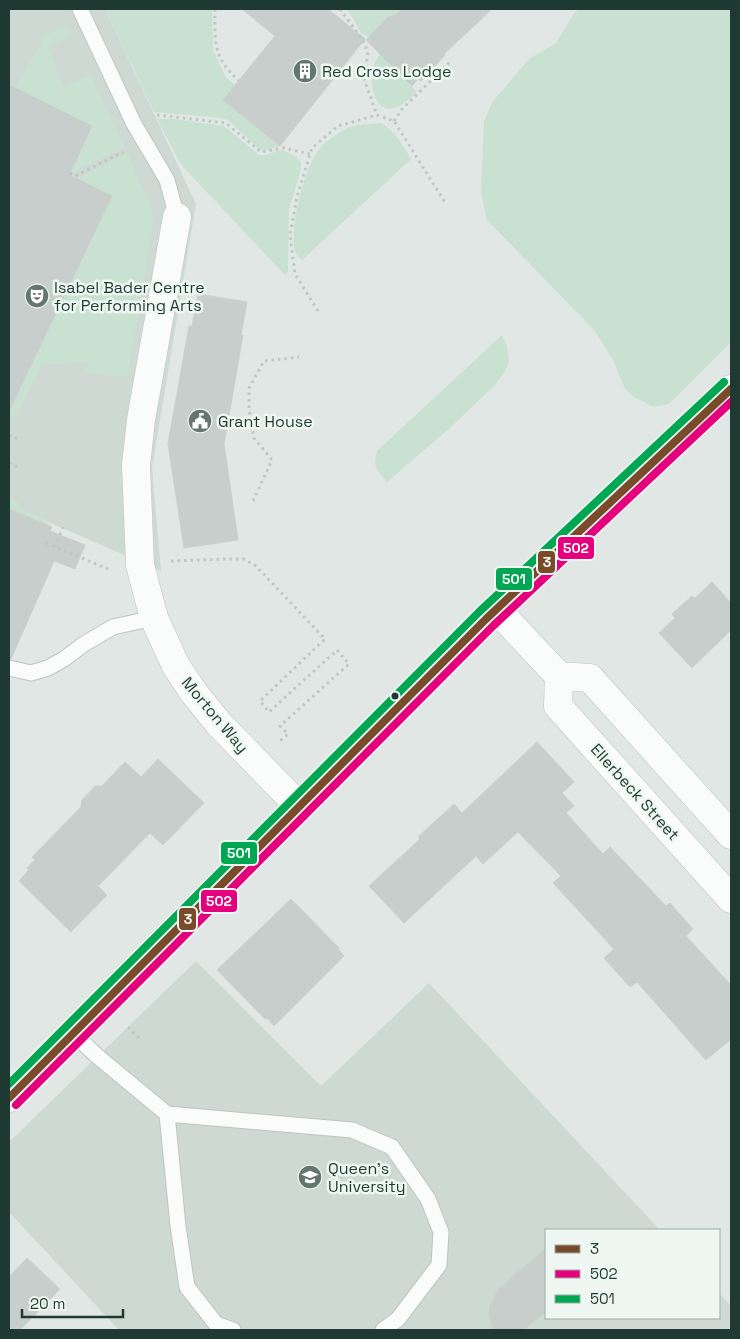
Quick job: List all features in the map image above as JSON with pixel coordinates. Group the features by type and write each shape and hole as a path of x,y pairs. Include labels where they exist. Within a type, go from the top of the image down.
{"street":[{"name":"Morton Way","path":"177,217 141,420 137,456 140,565 154,618 176,666 194,693 220,725 299,806"},
{"path":"9,1098 497,610 731,389"},
{"path":"497,610 558,676 590,678 731,834"},
{"name":"Ellerbeck Street","path":"558,676 558,706 731,899"}],"lane":[{"path":"80,9 134,124 167,180 177,217"},
{"path":"9,668 31,673 48,668 113,627 154,618"},
{"path":"73,1033 97,1056 167,1114 352,1130 392,1147 428,1199 441,1232 439,1265 398,1319 383,1330"},
{"path":"167,1114 178,1226 187,1287 216,1324 233,1330"}],"path":[{"path":"215,9 215,42 227,70 238,80"},
{"path":"340,9 362,39 368,52 364,79 377,115"},
{"path":"394,121 402,109 450,62"},
{"path":"134,124 155,115 226,123 261,152 284,148 310,154"},
{"path":"318,311 295,274 290,235 297,197 312,148 338,126 377,115 394,121 446,204"},
{"path":"70,173 75,176 130,149"},
{"path":"253,501 272,460 254,438 249,410 250,388 264,361 299,357"},
{"path":"9,435 20,440"},
{"path":"9,463 18,467"},
{"path":"55,547 63,528"},
{"path":"46,543 108,569 181,561 244,559 256,566 325,639 260,701 269,712 336,650 349,664 280,726 288,734 274,746"},
{"path":"128,1027 142,1041"}],"shaded area":[{"path":"9,9 105,9 196,204 152,468 161,571 9,505"},
{"name":"Queen's University","path":"196,961 321,1086 429,983 659,1229 545,1229 545,1319 720,1319 720,1294 731,1306 731,1330 119,1330 9,1212 9,1142"}],"green space":[{"path":"105,9 212,9 213,50 226,77 235,85 223,100 280,146 266,150 259,149 228,120 154,112"},
{"path":"346,9 456,9 376,39 361,33"},
{"path":"579,9 731,9 731,342 669,404 654,407 634,397 625,389 613,360 594,330 487,220 481,193 484,121 493,101 529,59 556,43 574,13"},
{"path":"67,28 71,35 48,47 63,87 90,75 125,148 74,172 71,171 92,126 15,89 43,39 52,32"},
{"path":"380,54 416,91 410,99 388,109 377,101 372,86 373,68"},
{"path":"157,119 173,119 224,126 259,155 282,150 296,156 301,162 301,170 289,209 288,272 285,275 186,170 179,161"},
{"path":"381,123 394,134 411,159 302,260 295,251 294,227 304,180 316,154 330,139 348,128"},
{"path":"127,153 153,214 128,376 84,373 89,362 41,365 16,418 9,415 9,395 15,398 112,197 76,179"},
{"path":"502,335 507,347 509,362 495,385 451,427 387,482 376,468 377,451"},
{"path":"9,496 14,498 13,501 19,503 17,506 23,509 22,511 47,522 52,527 9,509"}],"building":[{"name":"Red Cross Lodge","path":"242,9 328,9 365,39 280,146 223,100 275,36"},
{"path":"403,9 492,9 444,54 421,81 418,79 412,86 366,40 388,17 397,14"},
{"name":"Isabel Bader Centre for Performing Arts","path":"9,85 92,126 69,175 112,196 9,411"},
{"name":"Grant House","path":"198,294 247,302 224,444 238,540 184,548 168,444 189,326 192,326"},
{"path":"9,509 52,527 50,531 85,545 75,569 54,561 11,659 9,659"},
{"path":"712,582 731,603 731,630 692,668 659,633 675,618 672,614 692,596 695,598"},
{"path":"537,742 574,782 562,793 574,806 566,813 603,854 610,847 666,906 670,903 693,929 686,936 731,985 731,1039 706,1060 637,982 630,987 604,958 614,949 553,883 561,876 518,832 483,864 476,856 404,923 369,886 420,839 418,837 454,804 462,813"},
{"path":"158,759 204,803 163,845 150,833 98,886 107,895 71,932 19,881 29,870 27,868 35,860 32,857 81,807 82,800 95,786 102,786 125,762 141,777"},
{"path":"291,899 339,948 344,956 274,1026 217,970"},
{"path":"545,1249 545,1312 524,1330 493,1330 489,1315 490,1305 499,1289"},
{"path":"27,1258 60,1289 20,1330 9,1330 9,1277"}],"transit line":[{"name":"501","path":"9,1084 479,612 724,382"},
{"name":"3","path":"9,1098 486,619 731,389"},
{"name":"502","path":"16,1105 493,626 731,402"}],"place":[{"name":"Red Cross Lodge","path":"305,71"},
{"name":"Isabel Bader Centre for Performing Arts","path":"37,296"},
{"name":"Grant House","path":"200,421"},
{"name":"Queen's University","path":"310,1177"}]}
